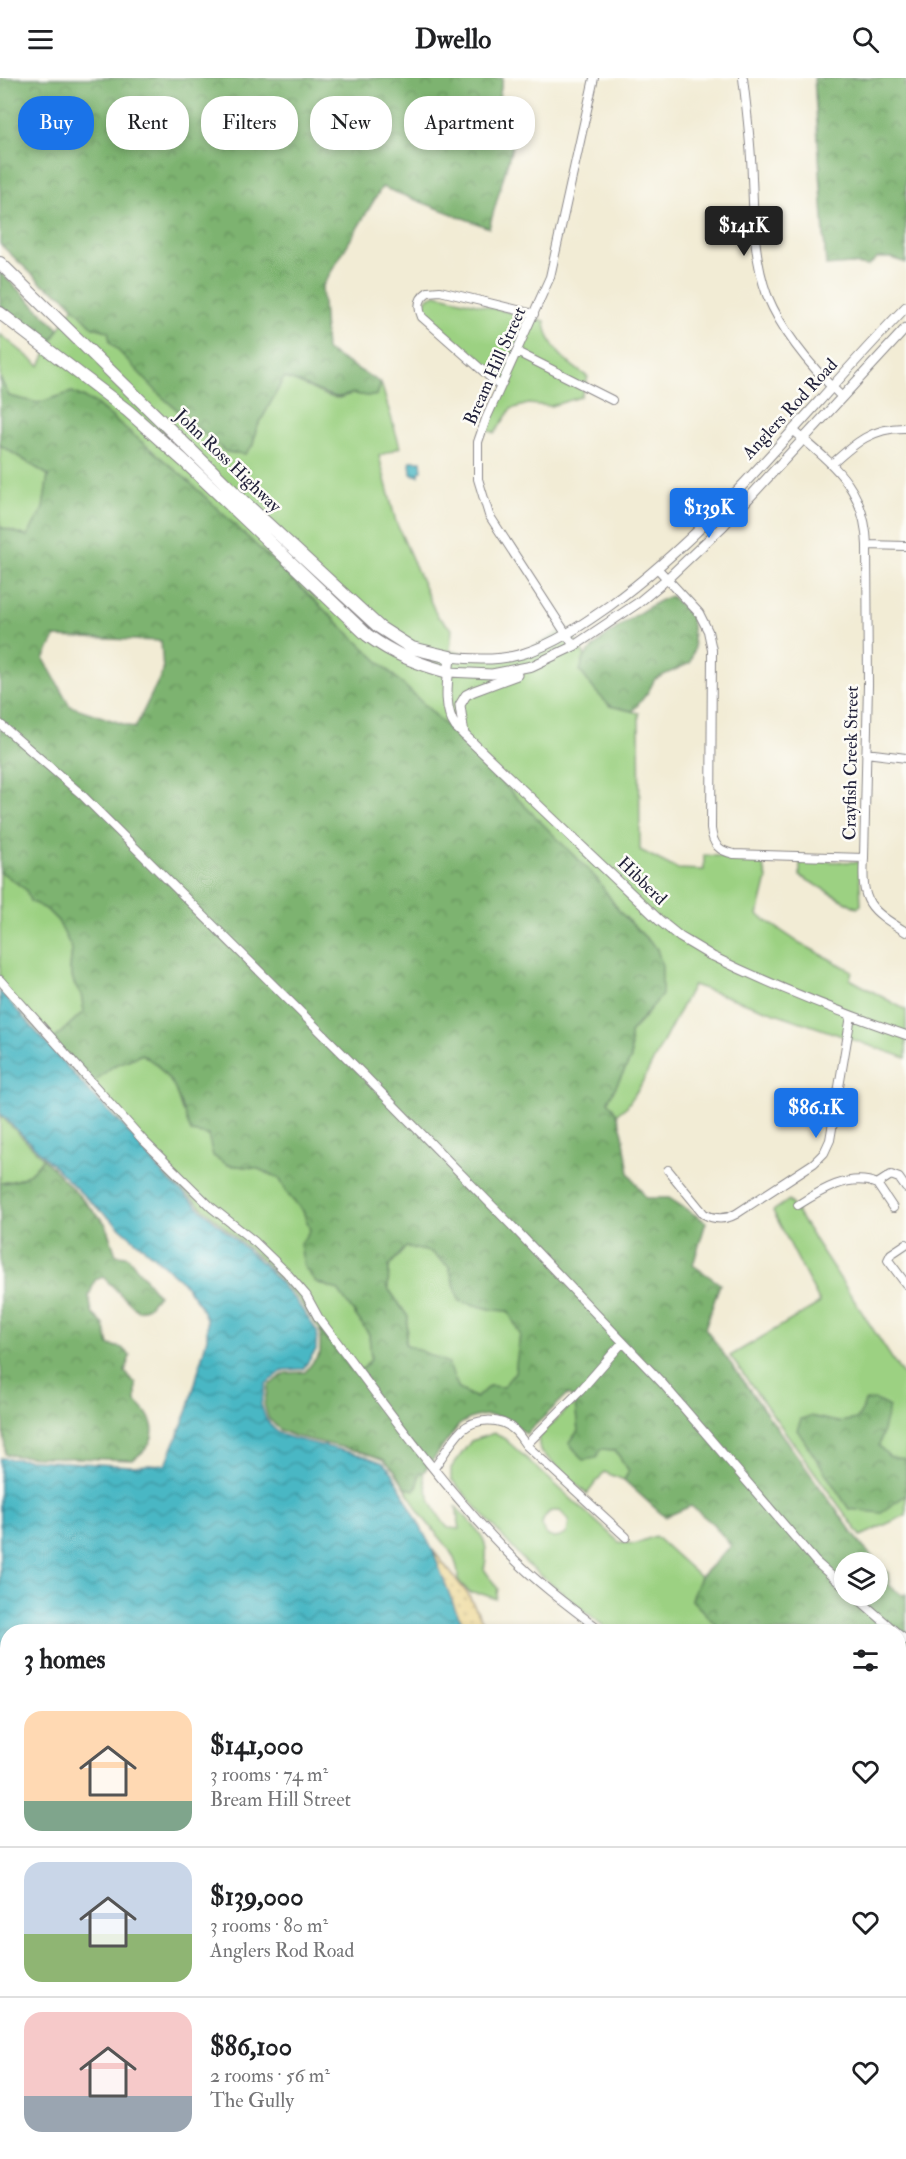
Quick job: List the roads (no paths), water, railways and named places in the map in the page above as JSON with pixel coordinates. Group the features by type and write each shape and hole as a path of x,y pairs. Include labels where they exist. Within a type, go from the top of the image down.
{"main road":[{"name":"John Ross Highway","path":"0,263 246,504 379,627 412,648 450,657"},
{"name":"John Ross Highway","path":"0,313 128,411 184,461 367,635 400,656 448,672"}],"street":[{"name":"Bream Hill Street","path":"574,646 495,525 480,492 476,467 478,442 486,419 543,296 556,257 594,78"},
{"path":"743,78 752,175 754,244 762,279 775,312 789,335 804,357 842,397"},
{"path":"500,386 422,317 418,306 420,300 428,292 440,291 534,314"},
{"name":"Anglers Rod Road","path":"450,657 487,660 533,651 567,634 620,598 657,568 712,517 906,308"},
{"name":"Anglers Rod Road","path":"448,672 492,674 532,666 574,646 606,626 668,579 723,526 906,328"},
{"path":"517,352 612,400"},
{"path":"832,464 853,445 870,434 889,429 906,428"},
{"name":"Crayfish Creek Street","path":"657,568 699,613 708,631 712,650 711,829 717,847 734,854 864,858 867,545 865,522 859,501 848,481 793,430"},
{"path":"867,545 906,546"},
{"name":"Hibberd","path":"450,657 448,712 453,723 659,920 680,937 743,972 851,1016 906,1035"},
{"path":"465,735 460,705 466,695 519,674 532,666"},
{"path":"0,724 80,793 364,1075 623,1342 726,1456 816,1562 834,1578"},
{"path":"866,753 906,758"},
{"path":"864,858 866,898 880,915 906,932"},
{"path":"0,980 143,1140 211,1207 255,1242 286,1272 306,1295 318,1317 434,1468 513,1558 549,1591 592,1624"},
{"path":"668,1170 699,1210 710,1218 717,1219 730,1217 814,1163 824,1153 830,1140 851,1016"},
{"path":"877,1184 891,1175 896,1176 906,1188"},
{"path":"798,1205 833,1185 867,1180 877,1184 893,1208"},
{"path":"906,1244 891,1254 888,1260 906,1284"},
{"path":"526,1445 623,1342"},
{"path":"434,1468 462,1431 477,1422 496,1421 505,1424 513,1429 526,1445 626,1537"},
{"path":"866,1606 887,1624"}],"water":[{"path":"410,461 421,461 422,471 419,472 419,476 411,474"},
{"path":"0,991 86,1088 125,1128 167,1179 263,1264 296,1301 317,1331 316,1350 303,1369 284,1370 266,1384 261,1404 266,1419 278,1433 365,1456 383,1463 392,1472 432,1549 455,1609 463,1624 0,1624 0,1458 132,1466 166,1464 188,1410 207,1338 207,1321 200,1305 183,1282 86,1198 0,1113"}]}
